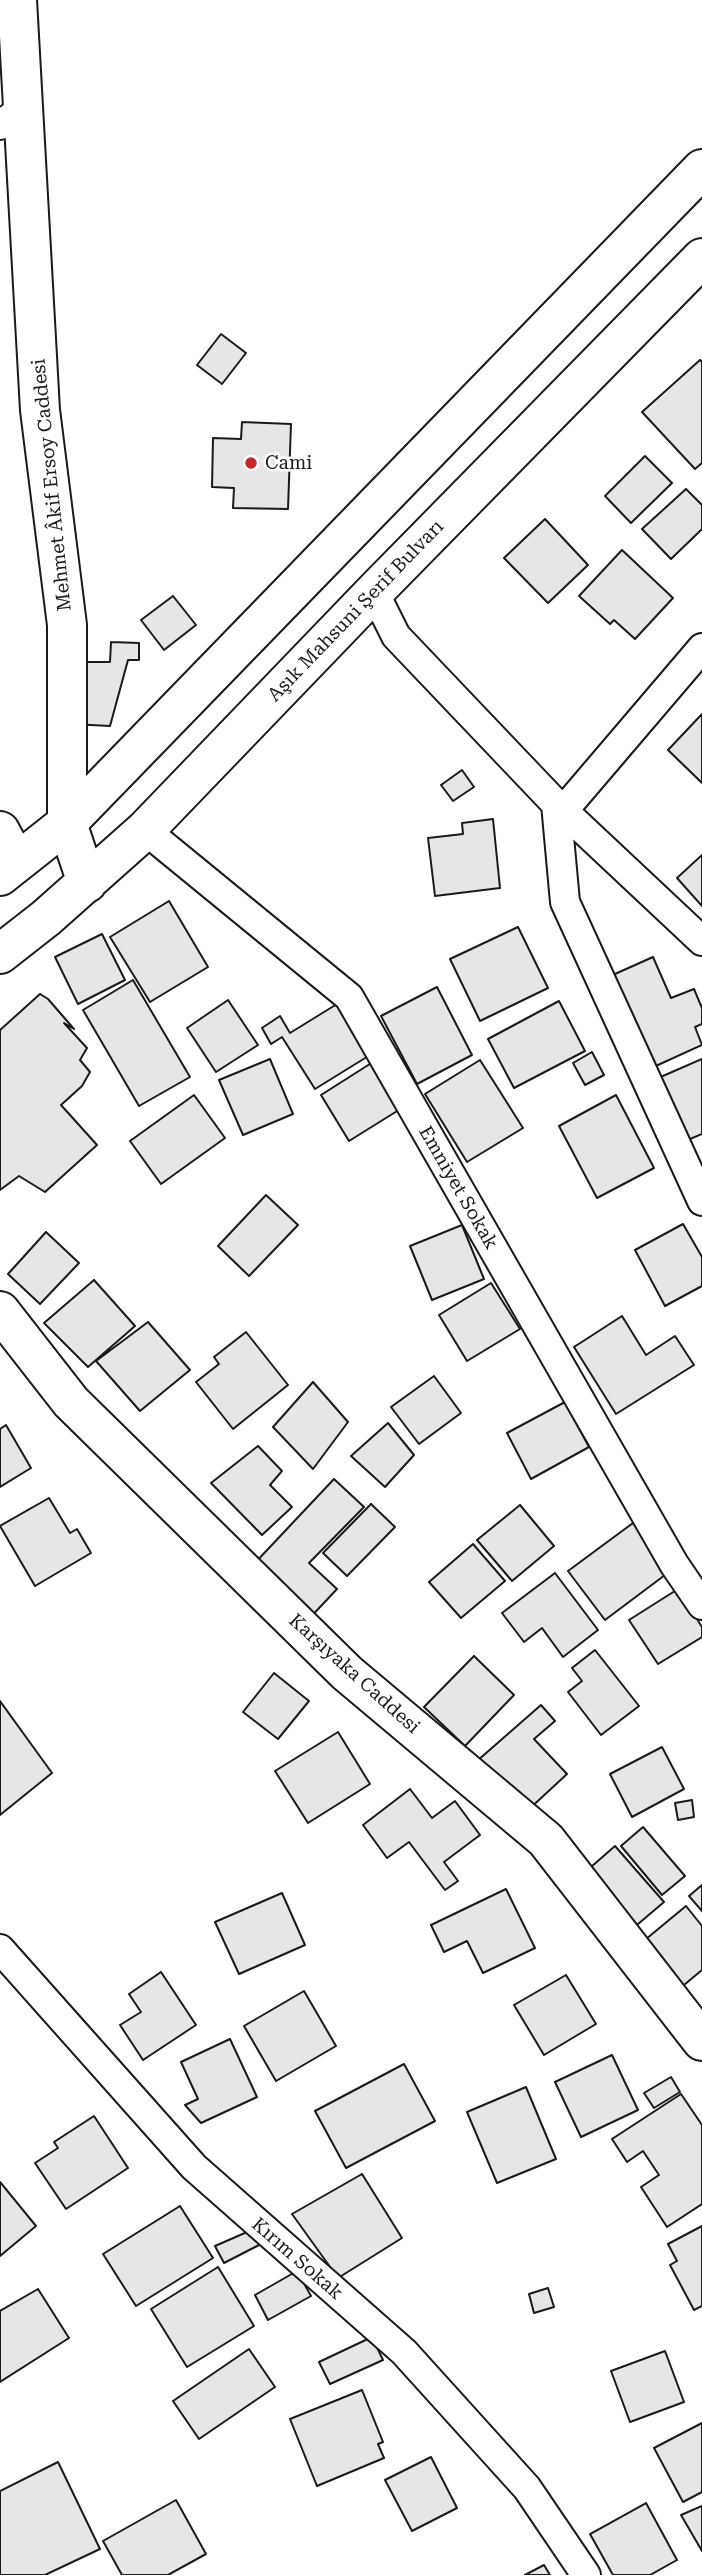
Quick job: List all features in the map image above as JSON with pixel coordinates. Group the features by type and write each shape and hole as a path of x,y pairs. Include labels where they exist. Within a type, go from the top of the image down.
{"main road":[{"name":"Mehmet Âkif Ersoy Caddesi","path":"17,0 12,117 40,410 67,625 67,824 87,883"},
{"path":"0,876 67,824 702,169"},
{"name":"Aşık Mahsuni Şerif Bulvarı","path":"0,954 87,883 145,830 702,258"},
{"path":"0,831 7,844 0,857"},
{"path":"0,922 46,918"},
{"name":"Karşıyaka Caddesi","path":"0,1311 72,1402 347,1674 546,1840 702,2040"}],"street":[{"path":"374,592 396,636 559,808 702,941"},
{"path":"702,648 559,808 565,902 702,1201"},
{"name":"Emniyet Sokak","path":"145,830 349,997 667,1552 702,1605"},
{"name":"Kırım Sokak","path":"0,1949 194,2168 411,2360 527,2488 586,2575"}],"building":[{"path":"221,334 246,353 222,384 197,365"},
{"path":"700,360 702,463 695,469 642,412"},
{"name":"Cami","path":"242,422 291,424 288,509 233,508 234,488 212,487 213,438 241,439"},
{"path":"645,456 672,483 631,523 605,496"},
{"path":"686,489 702,505 702,529 671,559 642,529"},
{"path":"545,519 588,565 548,603 504,558"},
{"path":"622,550 673,598 635,639 614,620 610,624 579,596"},
{"path":"173,596 196,625 164,650 141,620"},
{"path":"111,642 139,643 139,660 128,660 110,726 72,724 79,662 110,662"},
{"path":"702,714 702,783 668,750"},
{"path":"462,770 474,787 453,801 441,785"},
{"path":"493,819 500,888 435,896 428,838 463,834 462,823"},
{"path":"702,855 702,906 677,878"},
{"path":"169,901 208,967 150,1002 110,937"},
{"path":"518,927 548,988 480,1021 450,959"},
{"path":"102,934 125,980 78,1004 55,957"},
{"path":"653,957 671,998 694,989 702,1008 702,1024 695,1027 702,1045 647,1070 606,978"},
{"path":"133,980 190,1077 139,1106 83,1010"},
{"path":"437,987 472,1055 417,1084 381,1016"},
{"path":"40,994 48,999 74,1029 64,1023 87,1048 80,1060 90,1072 82,1086 61,1105 97,1145 45,1192 19,1176 0,1190 0,1030"},
{"path":"228,1000 258,1045 216,1072 187,1028"},
{"path":"559,1001 585,1051 514,1088 488,1039"},
{"path":"337,1004 370,1055 315,1089 282,1037 271,1044 262,1028 280,1016 290,1033"},
{"path":"592,1052 604,1075 585,1085 573,1063"},
{"path":"270,1059 293,1114 243,1135 219,1080"},
{"path":"702,1059 702,1134 683,1142 656,1079"},
{"path":"480,1060 523,1128 467,1162 425,1094"},
{"path":"373,1062 402,1108 349,1141 321,1095"},
{"path":"194,1095 225,1138 161,1184 130,1141"},
{"path":"616,1095 654,1168 597,1198 559,1126"},
{"path":"266,1195 298,1225 249,1276 218,1246"},
{"path":"683,1224 702,1257 702,1286 665,1306 635,1250"},
{"path":"462,1225 484,1279 432,1300 410,1246"},
{"path":"46,1232 79,1263 40,1304 8,1274"},
{"path":"94,1280 135,1326 88,1367 44,1323"},
{"path":"491,1283 520,1329 467,1361 439,1315"},
{"path":"622,1316 646,1355 675,1336 694,1365 616,1414 574,1347"},
{"path":"148,1322 190,1370 140,1411 96,1361"},
{"path":"246,1332 288,1385 233,1429 196,1382 219,1364 214,1357"},
{"path":"434,1376 461,1413 419,1444 391,1407"},
{"path":"313,1382 348,1422 313,1469 273,1427"},
{"path":"565,1402 589,1447 531,1479 507,1433"},
{"path":"388,1423 414,1455 385,1487 351,1456"},
{"path":"6,1425 31,1468 0,1487 0,1429"},
{"path":"258,1446 282,1471 270,1485 292,1507 262,1535 211,1483"},
{"path":"334,1479 364,1507 309,1563 337,1589 306,1622 253,1565"},
{"path":"49,1498 70,1533 77,1529 91,1553 35,1586 0,1526"},
{"path":"371,1504 395,1527 347,1576 323,1553"},
{"path":"520,1505 554,1546 512,1581 477,1540"},
{"path":"633,1523 669,1572 605,1620 568,1571"},
{"path":"473,1544 505,1581 461,1618 429,1582"},
{"path":"555,1573 598,1630 563,1657 542,1628 524,1642 502,1613"},
{"path":"678,1589 702,1627 702,1637 658,1664 629,1620"},
{"path":"595,1650 639,1706 601,1735 568,1692 582,1681 572,1668"},
{"path":"474,1656 514,1695 465,1746 424,1707"},
{"path":"274,1673 309,1701 278,1739 243,1712"},
{"path":"0,1701 52,1773 0,1815"},
{"path":"541,1705 555,1721 534,1739 567,1774 526,1812 477,1761"},
{"path":"338,1732 370,1784 308,1823 275,1771"},
{"path":"662,1747 684,1789 632,1817 610,1774"},
{"path":"410,1789 432,1818 455,1801 480,1835 444,1862 458,1881 445,1890 409,1842 387,1858 363,1825"},
{"path":"692,1800 694,1817 678,1820 675,1803"},
{"path":"643,1827 685,1876 662,1895 621,1846"},
{"path":"615,1846 664,1902 631,1930 583,1874"},
{"path":"702,1885 702,1911 689,1896"},
{"path":"506,1889 535,1948 483,1973 467,1941 444,1952 431,1925"},
{"path":"282,1893 305,1945 239,1974 215,1922"},
{"path":"686,1906 702,1926 702,1970 678,1990 640,1944"},
{"path":"161,1972 196,2025 143,2060 120,2025 141,2012 129,1994"},
{"path":"566,1975 596,2024 544,2055 514,2005"},
{"path":"304,1991 336,2046 276,2081 244,2026"},
{"path":"230,2039 257,2097 201,2123 185,2105 198,2099 181,2062"},
{"path":"612,2055 638,2110 581,2137 555,2082"},
{"path":"404,2064 435,2121 346,2168 315,2111"},
{"path":"671,2077 680,2092 654,2108 644,2093"},
{"path":"526,2087 556,2159 497,2183 467,2112"},
{"path":"681,2094 702,2125 702,2204 667,2227 641,2187 659,2175 643,2151 627,2162 612,2139"},
{"path":"94,2116 128,2168 66,2209 35,2163 58,2148 54,2142"},
{"path":"362,2174 402,2238 338,2278 292,2214"},
{"path":"0,2182 36,2226 0,2256"},
{"path":"180,2206 213,2258 136,2306 103,2254"},
{"path":"702,2226 702,2306 694,2310 670,2265 677,2261 668,2244"},
{"path":"254,2229 261,2244 224,2263 215,2246"},
{"path":"218,2267 254,2326 187,2367 151,2309"},
{"path":"297,2271 311,2296 268,2320 255,2295"},
{"path":"548,2288 554,2307 534,2313 529,2294"},
{"path":"38,2289 69,2338 0,2382 0,2311"},
{"path":"372,2337 383,2360 330,2384 319,2362"},
{"path":"249,2349 275,2387 199,2439 173,2401"},
{"path":"665,2351 684,2402 630,2422 611,2371"},
{"path":"362,2390 383,2442 378,2444 384,2458 317,2486 290,2419"},
{"path":"702,2423 702,2492 683,2502 654,2448"},
{"path":"431,2457 457,2508 412,2531 385,2480"},
{"path":"58,2462 100,2549 45,2575 0,2575 0,2491"},
{"path":"176,2500 206,2554 168,2575 122,2575 103,2541"},
{"path":"646,2503 677,2560 650,2575 613,2575 590,2534"},
{"path":"702,2506 702,2551 681,2515"},
{"path":"544,2565 550,2575 525,2575"}],"place":[{"name":"Cami","path":"251,463"}]}
